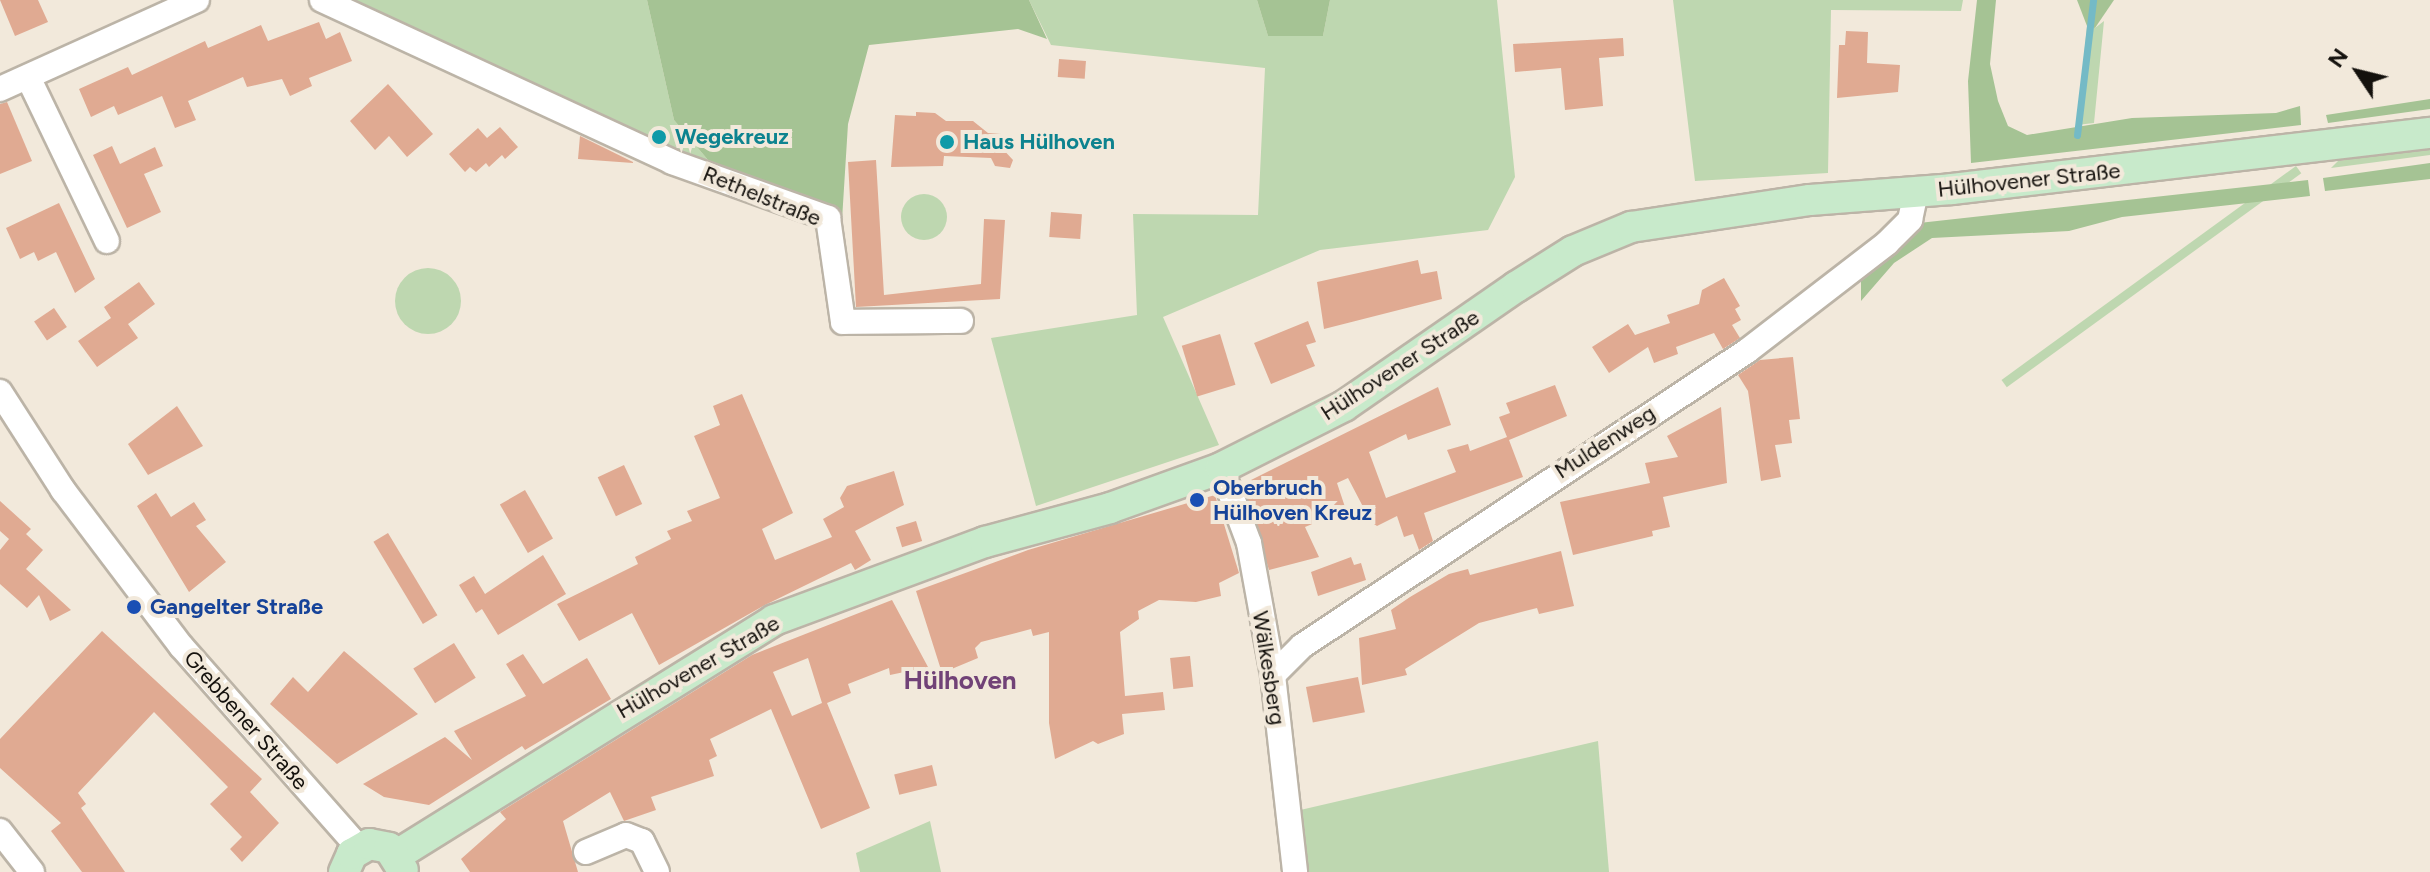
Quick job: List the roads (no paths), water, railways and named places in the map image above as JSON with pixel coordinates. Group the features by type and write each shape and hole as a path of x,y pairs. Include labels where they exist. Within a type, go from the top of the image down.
{"main road":[{"name":"Hülhovener Straße","path":"400,863 774,620 985,542 1110,508 1221,468 1344,406 1539,272 1631,227 1697,213 1916,192 2430,133"},
{"path":"351,860 379,844 400,863"}],"street":[{"path":"0,89 197,0"},
{"name":"Rethelstraße","path":"322,0 672,162 828,218 843,322 961,321"},
{"path":"28,77 107,241"},
{"name":"Muldenweg","path":"1273,675 1302,646 1747,351 1887,243 1910,220 1916,192"},
{"name":"Grebbener Straße","path":"0,392 63,490 181,646 351,860"},
{"name":"Wälkesberg","path":"1221,468 1249,543 1273,675 1295,872"},
{"path":"0,831 32,872"},
{"path":"586,852 626,835 642,841 657,872"}],"waterway":[{"path":"2077,135 2093,0"}],"place":[{"name":"Wegekreuz","path":"659,137"},
{"name":"Haus Hülhoven","path":"947,142"},
{"name":"Oberbruch Hülhoven Kreuz","path":"1197,500"},
{"name":"Gangelter Straße","path":"134,607"}],"district":[{"name":"Hülhoven","path":"960,681"}]}
